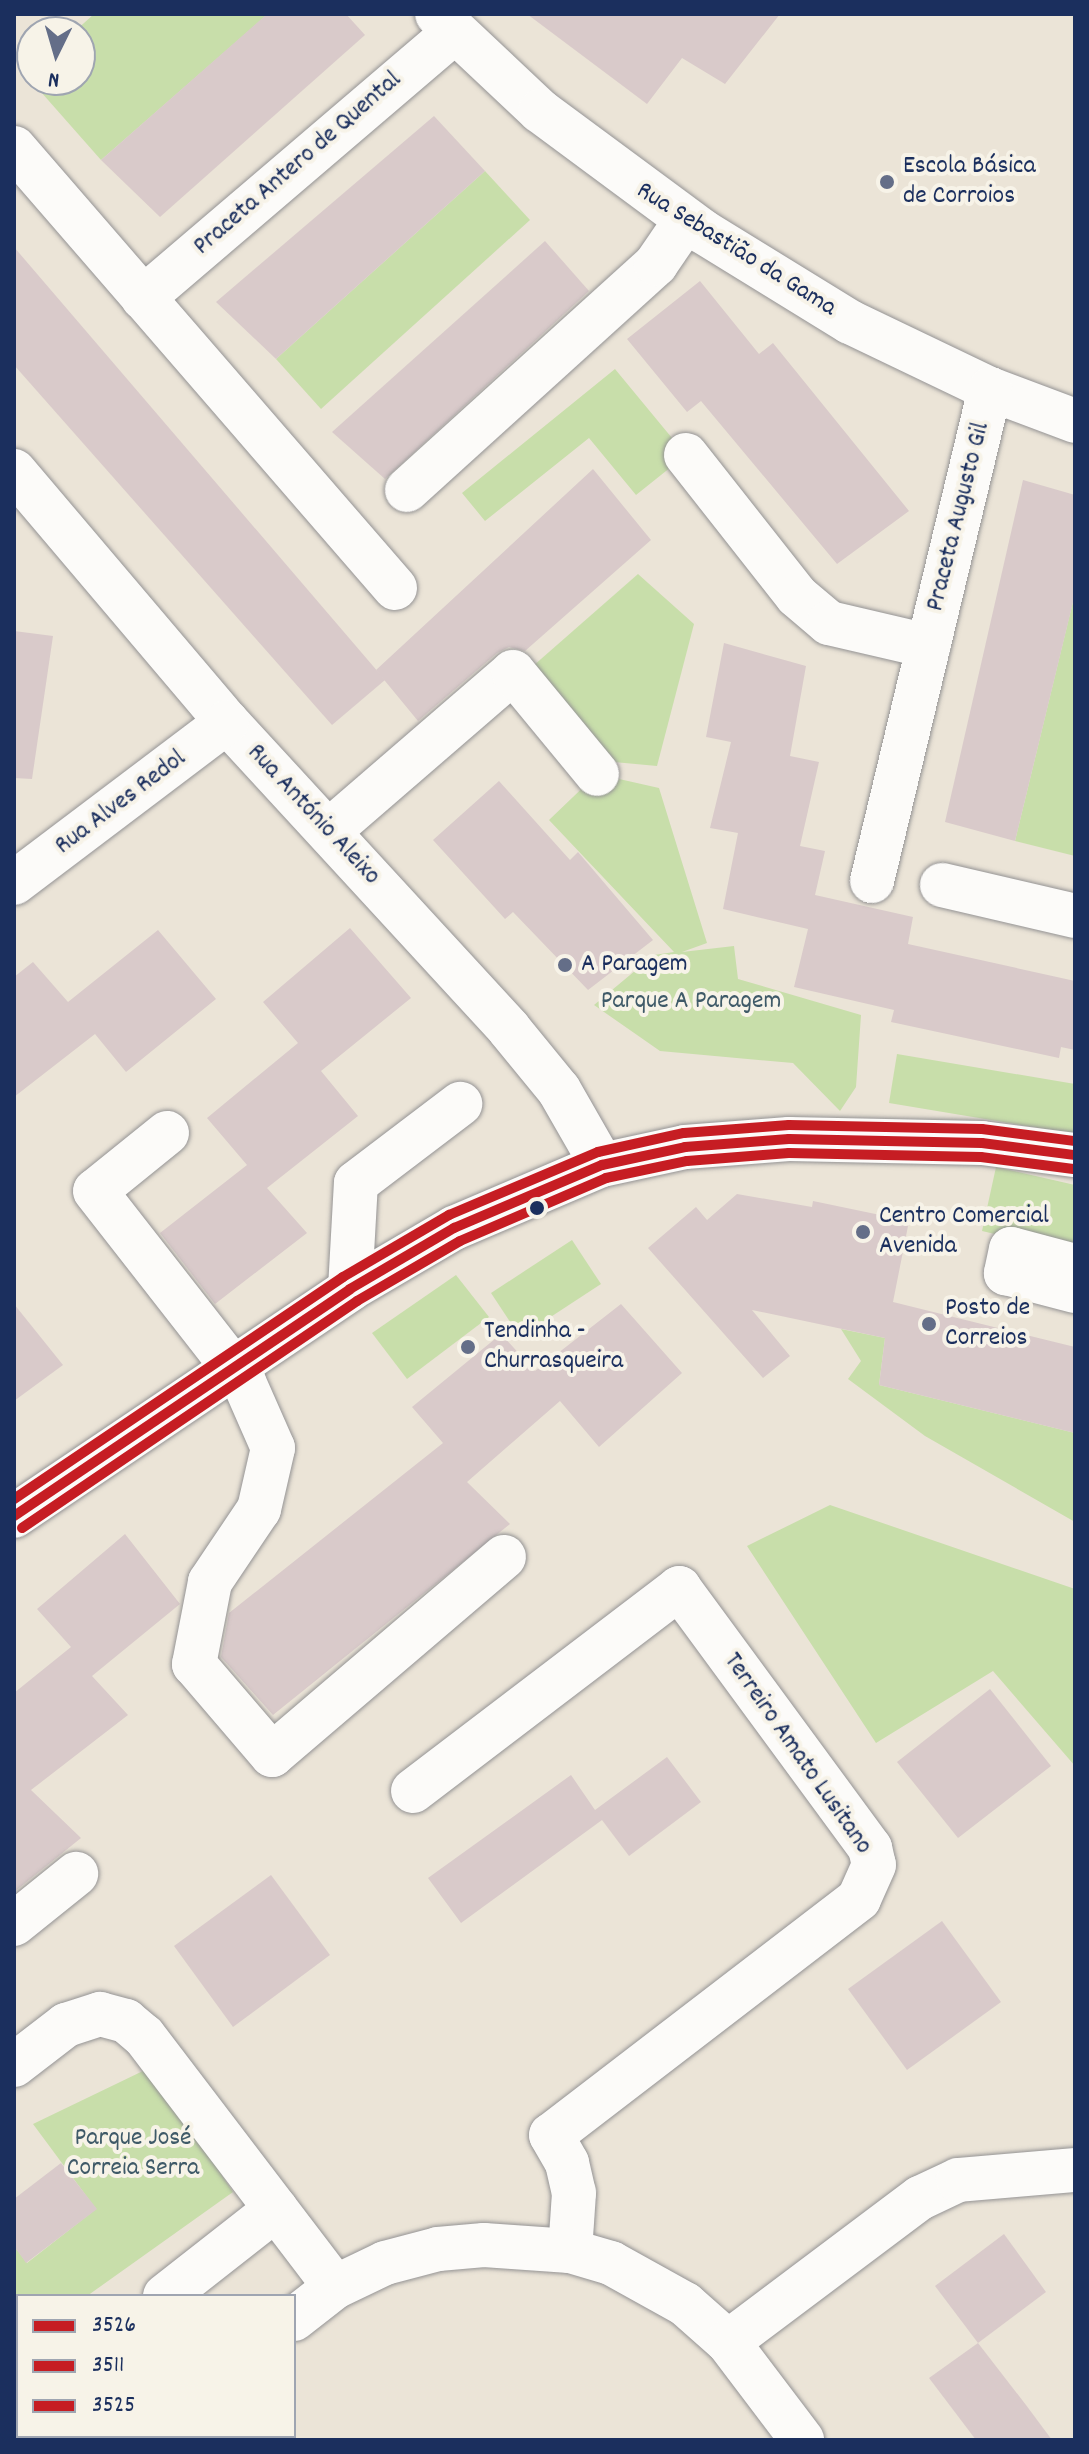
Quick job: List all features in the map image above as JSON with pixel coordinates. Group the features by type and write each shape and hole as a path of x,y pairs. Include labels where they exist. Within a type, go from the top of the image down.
{"street":[{"name":"Rua Sebastião da Gama","path":"446,23 540,111 686,220 850,322 990,389 1075,421"},
{"name":"Praceta Antero de Quental","path":"143,298 446,23"},
{"path":"14,148 395,588"},
{"path":"407,490 656,264 686,220"},
{"name":"Praceta Augusto Gil","path":"872,881 990,389"},
{"name":"Praceta Augusto Gil","path":"686,455 797,596 829,623 928,646"},
{"name":"Rua António Aleixo","path":"14,471 227,722 329,831 559,1090 602,1165"},
{"path":"329,831 513,672 597,774"},
{"name":"Rua Alves Redol","path":"14,883 227,722"},
{"path":"942,885 1075,916"},
{"path":"350,1289 356,1183 460,1104"},
{"path":"167,1133 95,1191 233,1368 273,1448 259,1509 210,1582 194,1664 272,1755 504,1557"},
{"path":"14,1516 350,1289 454,1228 602,1165 685,1147 789,1139 982,1143 1075,1155"},
{"path":"1075,1266 1011,1249 1006,1273 1075,1291"},
{"name":"Terreiro Amato Lusitano","path":"413,1791 679,1588 870,1848 874,1865 859,1899 551,2135 567,2163 574,2193 570,2251"},
{"path":"14,1924 76,1874"},
{"path":"14,2065 66,2025 100,2014 126,2021 144,2036 335,2287"},
{"path":"728,2342 920,2198 958,2180 1075,2170"},
{"path":"168,2294 276,2209"},
{"path":"296,2317 335,2287 385,2263 438,2249 484,2245 570,2251 650,2281 728,2342 802,2440"}],"green space":[{"path":"268,14 101,160 45,96 96,96 96,16 92,16"},
{"path":"485,171 530,220 321,409 276,359"},
{"path":"615,369 686,455 636,495 589,438 485,521 462,493"},
{"path":"638,574 694,624 657,766 614,762 533,666"},
{"path":"1075,593 1075,856 1015,841"},
{"name":"Parque A Paragem","path":"597,774 659,788 707,943 682,952 734,946 738,979 861,1015 856,1087 840,1111 793,1063 660,1051 594,1005 654,955 674,952 549,820"},
{"path":"897,1054 1075,1084 1075,1134 889,1103"},
{"path":"996,1167 1075,1185 1075,1253 982,1231"},
{"path":"572,1240 601,1284 520,1337 491,1293"},
{"path":"456,1275 489,1317 407,1379 372,1333"},
{"path":"841,1329 885,1338 879,1385 1075,1433 1075,1522 925,1436 848,1379 861,1361"},
{"path":"830,1505 1075,1589 1075,1766 993,1671 876,1743 747,1546"},
{"name":"Parque José Correia Serra","path":"145,2070 180,2112 233,2192 90,2294 16,2294 14,2348 14,2246 27,2263 96,2209 33,2124"}],"building":[{"path":"267,14 346,14 365,35 160,217 101,160"},
{"path":"527,14 780,14 725,84 682,58 647,104"},
{"path":"434,116 485,171 276,359 216,302"},
{"path":"545,241 589,291 385,479 332,432"},
{"path":"14,247 385,680 332,725 14,365"},
{"path":"700,281 759,354 773,343 909,511 837,564 701,401 687,412 627,339"},
{"path":"593,469 651,540 525,651 509,647 497,653 418,721 376,670"},
{"path":"1023,480 1075,495 1075,594 1015,841 945,822"},
{"path":"14,631 53,636 32,779 14,778"},
{"path":"724,643 806,666 790,756 819,762 800,846 825,851 815,895 913,917 908,944 1075,981 1075,1050 1061,1047 1059,1058 891,1022 894,1010 794,987 808,929 723,909 738,833 710,828 731,742 706,737"},
{"path":"499,781 570,860 578,852 653,940 588,990 513,912 505,919 433,840"},
{"path":"350,928 411,998 321,1071 358,1116 267,1188 307,1233 215,1304 160,1233 247,1165 207,1118 298,1043 263,1002"},
{"path":"158,930 216,999 126,1072 95,1034 14,1097 14,977 33,962 68,1002"},
{"path":"737,1194 812,1207 813,1201 909,1221 893,1302 1075,1347 1075,1433 879,1385 885,1338 752,1310 790,1356 763,1378 648,1248 696,1207 707,1220"},
{"path":"14,1304 63,1365 14,1401"},
{"path":"621,1304 682,1373 599,1447 560,1401 467,1482 510,1524 273,1715 221,1657 229,1613 443,1443 412,1407 501,1334 535,1371"},
{"path":"125,1534 180,1604 92,1676 128,1715 31,1790 81,1838 14,1892 14,1693 71,1647 37,1609"},
{"path":"990,1689 1051,1766 958,1838 897,1762"},
{"path":"667,1757 701,1802 629,1856 602,1820 461,1923 428,1878 571,1775 595,1810"},
{"path":"271,1875 330,1955 233,2027 174,1946"},
{"path":"942,1921 1001,2002 907,2070 848,1989"},
{"path":"61,2163 97,2209 26,2263 14,2246 14,2199"},
{"path":"1004,2234 1046,2292 978,2343 935,2286"},
{"path":"978,2343 1052,2440 976,2440 929,2378"}],"transit line":[{"name":"3525","path":"14,1499 343,1277 449,1215 598,1152 684,1133 789,1125 982,1129 1075,1141"},
{"name":"3526","path":"14,1516 350,1289 454,1228 602,1165 685,1147 789,1139 982,1143 1075,1155"},
{"name":"3511","path":"22,1528 357,1301 460,1241 606,1178 687,1161 789,1153 981,1157 1073,1169"}],"place":[{"name":"Escola Básica de Corroios","path":"887,182"},
{"name":"A Paragem","path":"565,965"},
{"name":"Centro Comercial Avenida","path":"863,1232"},
{"name":"Posto de Correios","path":"929,1324"},
{"name":"Tendinha - Churrasqueira","path":"468,1347"}]}
